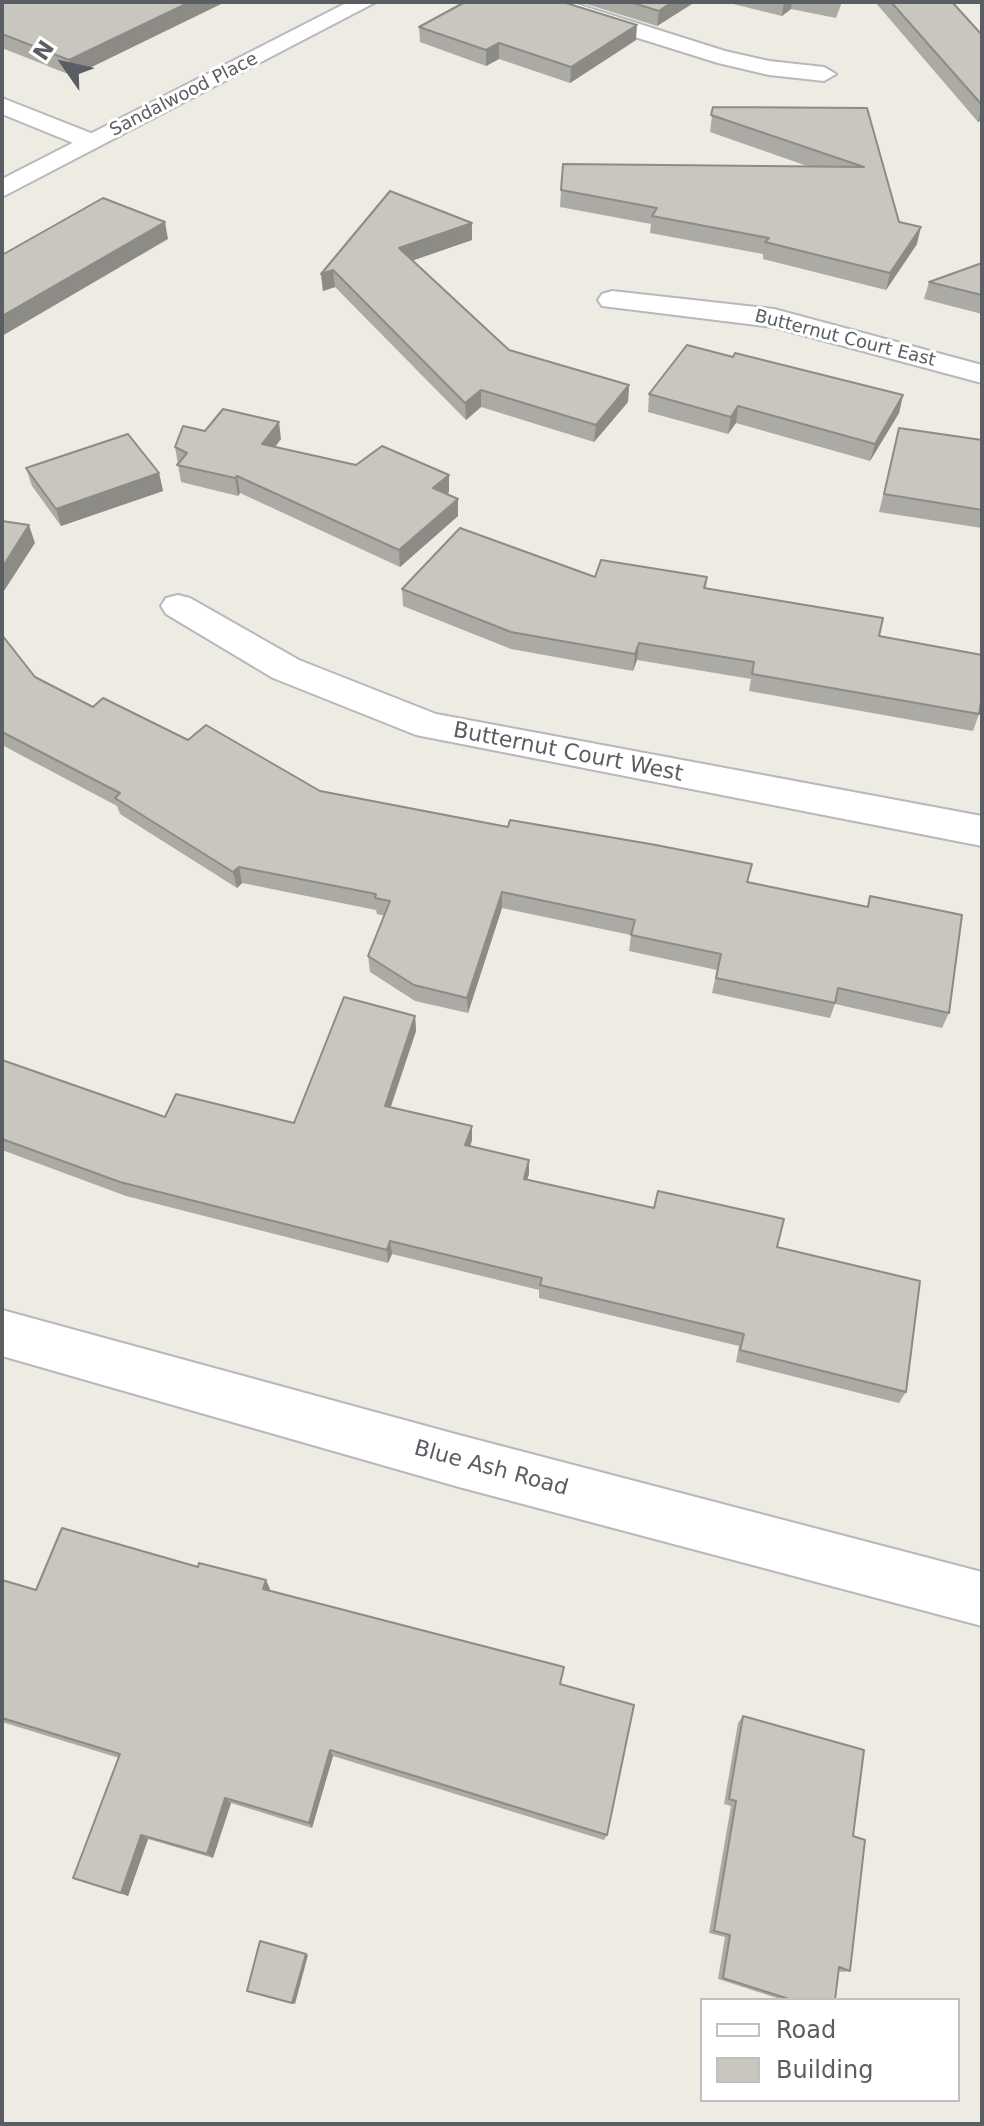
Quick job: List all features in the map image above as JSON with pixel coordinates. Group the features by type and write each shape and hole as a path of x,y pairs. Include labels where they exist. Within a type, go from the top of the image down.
{"street":[{"name":"Sandalwood Place","path":"2,189 365,2"},
{"path":"547,2 718,56 769,68 824,74"},
{"path":"2,105 92,142"},
{"name":"Butternut Court East","path":"612,300 774,318 982,374"},
{"name":"Butternut Court West","path":"178,606 286,669 429,726 982,831"},
{"name":"Blue Ash Road","path":"2,1333 474,1465 982,1599"}],"building":[{"path":"2,2 190,2 69,60 2,34"},
{"path":"465,2 563,2 637,25 571,67 499,43 486,50 419,27"},
{"path":"630,2 672,2 659,11"},
{"path":"891,2 952,2 982,35 982,105"},
{"path":"713,107 867,108 899,222 921,227 890,273 765,242 769,238 652,216 657,208 561,190 563,164 864,167 711,115"},
{"path":"390,191 472,223 399,248 509,350 629,385 596,425 481,390 465,403 333,270 321,274"},
{"path":"103,198 165,222 2,316 2,255"},
{"path":"982,263 982,295 929,282"},
{"path":"687,345 733,357 735,353 903,395 875,444 738,406 731,417 649,394"},
{"path":"223,409 279,422 262,444 356,465 382,446 449,475 433,488 458,499 399,550 237,476 177,465 187,453 175,447 183,426 205,431"},
{"path":"899,428 982,440 982,510 884,494"},
{"path":"128,434 159,473 56,509 26,468"},
{"path":"2,521 29,525 2,568"},
{"path":"460,528 595,577 601,560 707,577 704,588 883,618 879,636 982,655 979,714 752,674 754,662 639,643 635,654 511,632 402,589"},
{"path":"2,635 35,677 93,707 103,698 188,740 206,725 320,791 508,827 510,820 656,845 752,864 747,882 868,907 870,896 962,915 949,1013 838,988 835,1003 716,978 721,954 631,935 635,920 502,892 467,998 414,985 368,956 390,901 375,898 376,894 239,867 233,872 115,798 120,793 2,732"},
{"path":"344,997 415,1016 385,1106 472,1126 465,1145 529,1160 524,1179 654,1208 658,1191 784,1219 777,1247 920,1281 906,1392 740,1350 744,1334 540,1285 542,1278 390,1241 387,1250 120,1182 2,1139 2,1060 165,1117 176,1094 294,1123"},
{"path":"62,1528 198,1567 199,1563 266,1580 263,1589 564,1667 560,1684 634,1705 607,1835 330,1750 309,1823 225,1798 207,1854 141,1835 121,1893 73,1878 120,1754 2,1718 2,1580 36,1590"},
{"path":"743,1716 864,1750 853,1836 865,1840 850,1971 839,1967 835,1998 786,1998 723,1978 730,1935 714,1931 736,1801 729,1799"},
{"path":"260,1941 306,1954 292,2003 247,1991"}]}
